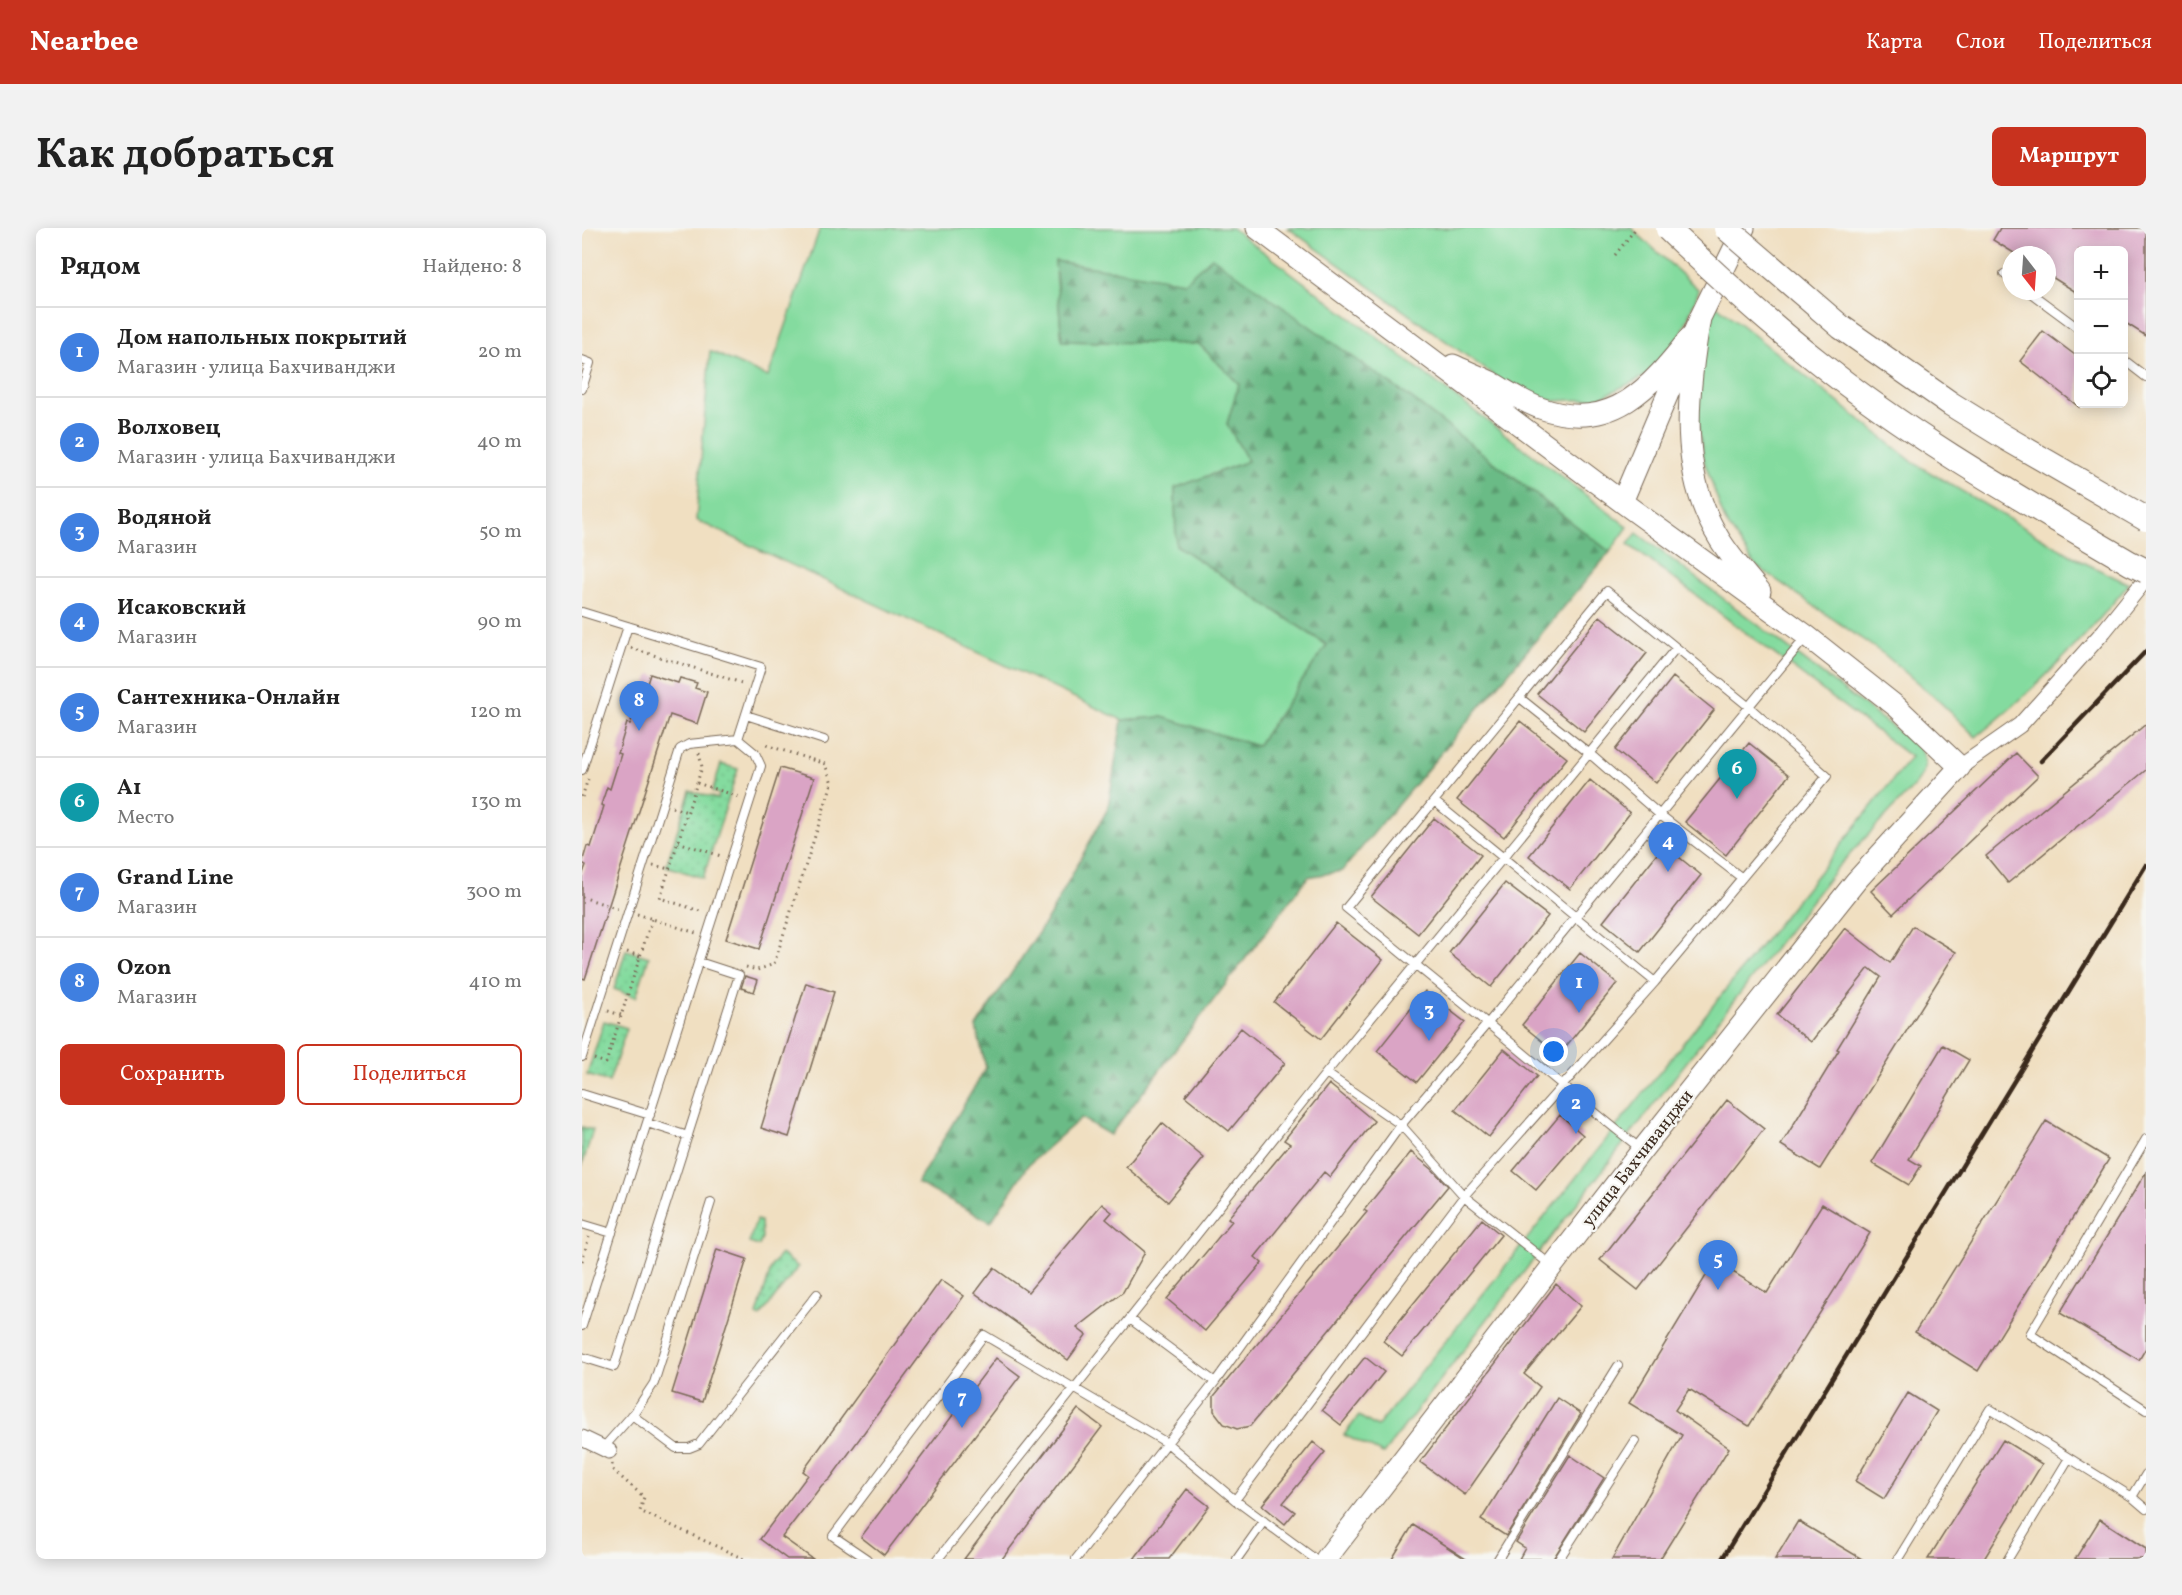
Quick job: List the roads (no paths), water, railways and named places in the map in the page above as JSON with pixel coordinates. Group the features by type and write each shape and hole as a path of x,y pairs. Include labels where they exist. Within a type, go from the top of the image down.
{"highway":[{"path":"1726,228 1841,327 1950,404 2146,519"},
{"path":"1668,229 1737,295 1818,362 1921,436 1978,474 2146,571"}],"main road":[{"path":"1257,228 1622,502 1807,636 1897,706 1960,767"},
{"path":"1622,502 1698,324 1744,228"},
{"path":"1418,349 1490,381 1541,408 1571,415 1590,414 1626,403 1641,393 1656,379 1698,324"},
{"path":"1698,324 1689,421 1694,477 1719,539 1736,564 1781,617"},
{"name":"улица Бахчиванджи","path":"1326,1559 1642,1150 1856,881 1960,767"}],"street":[{"path":"1960,767 2020,725 2104,631 2146,579"},
{"path":"582,1438 606,1449"}],"lane":[{"path":"2040,300 2074,324"},
{"path":"582,360 590,363 582,388"},
{"path":"2128,363 2146,377"},
{"path":"1235,1500 1464,1196 1564,1086 1655,982 1827,776 1748,706 1607,591 1346,908 1488,1023 1564,1086 1642,1150"},
{"path":"582,612 762,667 739,738"},
{"path":"582,770 628,626"},
{"path":"1076,1559 1215,1383 1401,1125 1807,636"},
{"path":"938,1559 1326,1073 1676,648"},
{"path":"1520,698 1590,754 1659,814 1742,878"},
{"path":"746,715 824,740"},
{"path":"582,1056 680,749 689,744 739,738 755,753 761,766 582,1326"},
{"path":"1434,801 1655,982"},
{"path":"582,1357 614,1367 739,975 699,962"},
{"path":"1326,1073 1401,1125 1464,1196 1553,1267"},
{"path":"582,1094 688,1136"},
{"path":"2146,1139 2030,1334 2146,1410"},
{"path":"606,1449 654,1383 711,1202"},
{"path":"582,1224 612,1233"},
{"path":"632,1415 676,1448 689,1448 699,1444 817,1294"},
{"path":"1130,1319 1215,1383"},
{"path":"867,1559 833,1536 984,1335 1167,1443 1235,1500 1315,1559"},
{"path":"1498,1559 1618,1366"},
{"path":"1898,1559 1990,1409 2132,1497 2146,1509"},
{"path":"1559,1559 1635,1441"},
{"path":"2008,1559 2070,1458"},
{"path":"2132,1497 2146,1474"},
{"path":"1236,1559 1264,1521"}],"railway":[{"path":"2041,761 2146,651"},
{"path":"1722,1559 2146,865"}],"place":[{"name":"Ozon","path":"639,731"},
{"name":"A1","path":"1737,799"},
{"name":"Исаковский","path":"1668,872"},
{"name":"Дом напольных покрытий","path":"1579,1013"},
{"name":"Водяной","path":"1429,1041"},
{"name":"Волховец","path":"1576,1134"},
{"name":"Сантехника-Онлайн","path":"1718,1290"},
{"name":"Grand Line","path":"962,1428"}]}
